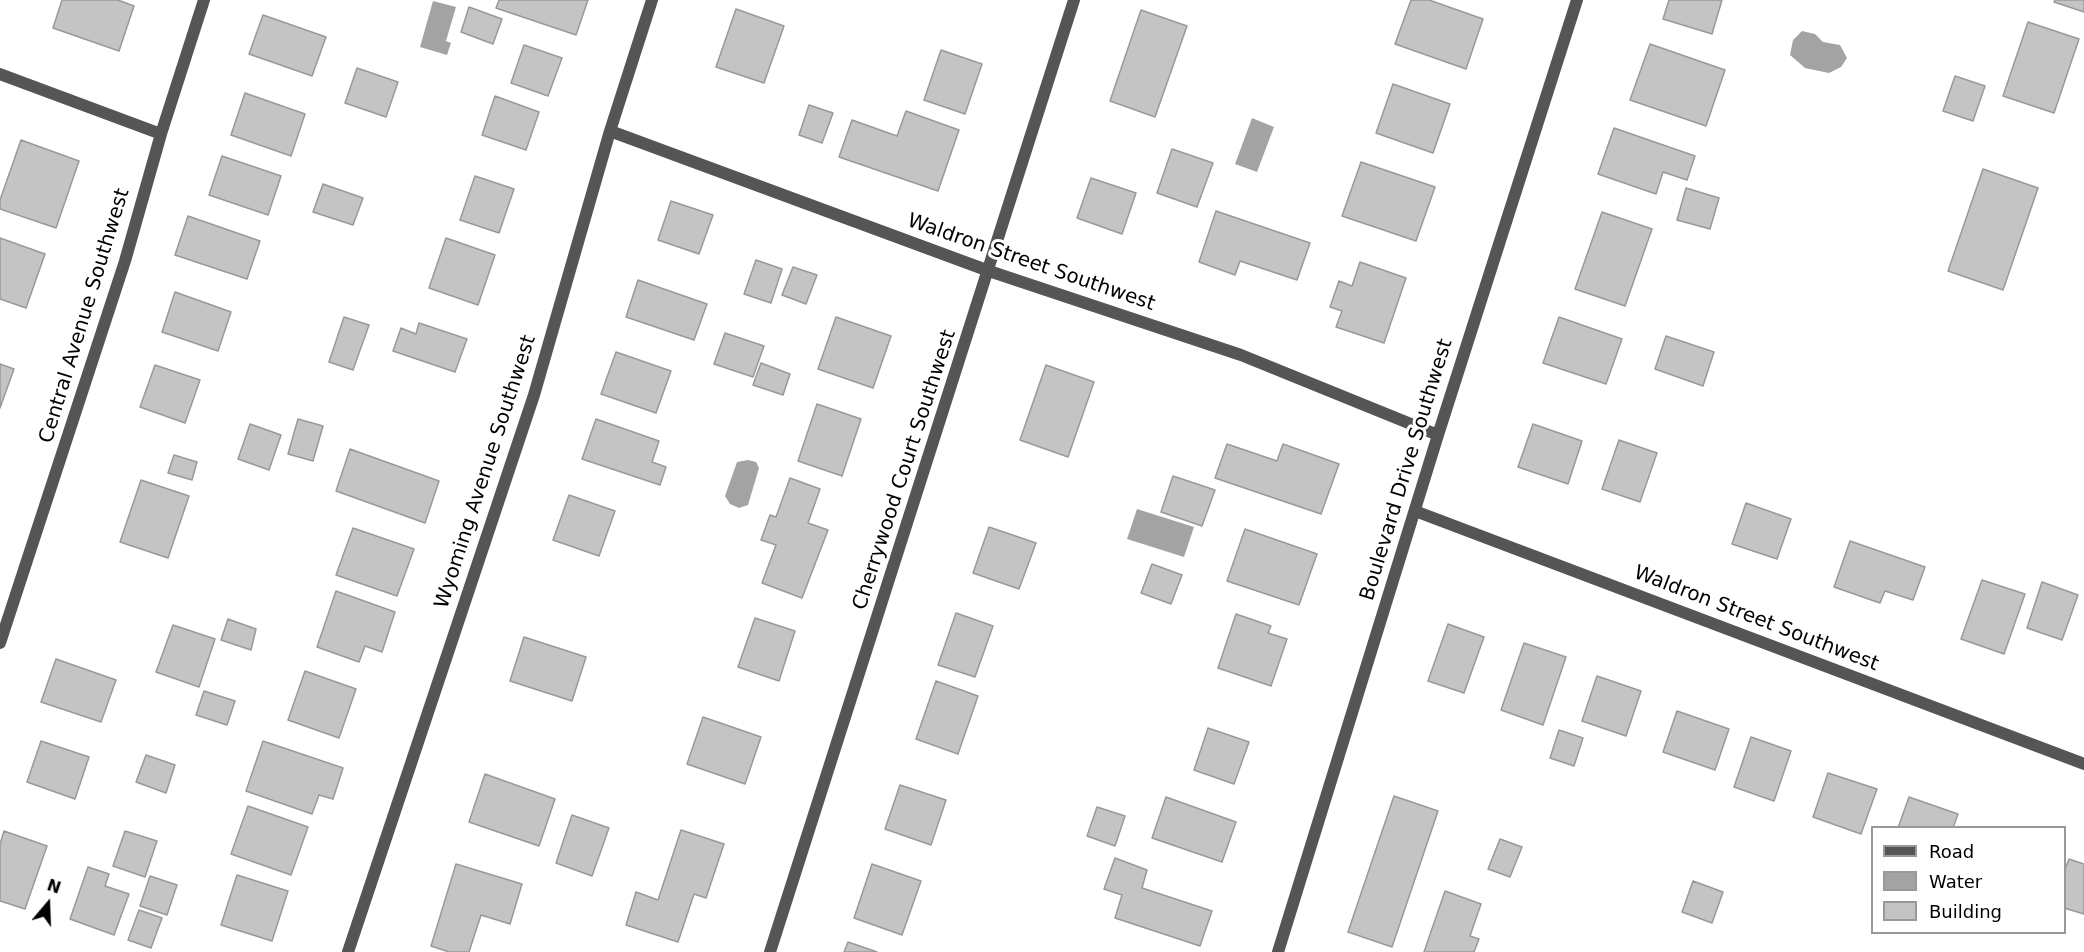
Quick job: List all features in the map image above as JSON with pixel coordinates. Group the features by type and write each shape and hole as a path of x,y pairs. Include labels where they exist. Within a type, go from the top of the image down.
{"street":[{"name":"Central Avenue Southwest","path":"0,643 124,261 160,134 204,0"},
{"name":"Wyoming Avenue Southwest","path":"348,952 534,395 609,131 652,0"},
{"name":"Cherrywood Court Southwest","path":"770,952 1074,0"},
{"name":"Boulevard Drive Southwest","path":"1278,952 1438,435 1577,0"},
{"path":"0,74 160,134"},
{"name":"Waldron Street Southwest","path":"609,131 989,271 1241,355 1438,435"},
{"name":"Waldron Street Southwest","path":"1415,511 2084,764"}],"water":[{"path":"433,1 456,7 446,41 451,43 447,55 420,47"},
{"path":"1802,31 1815,34 1823,42 1840,45 1847,58 1841,67 1829,73 1805,68 1790,55 1793,40"},
{"path":"1252,118 1274,127 1257,172 1235,164"},
{"path":"748,460 756,462 759,468 748,505 739,508 730,504 725,496 737,462"},
{"path":"1137,509 1194,527 1184,557 1127,539"}],"building":[{"path":"62,0 118,0 134,6 119,51 53,28"},
{"path":"499,0 588,0 576,35 496,8"},
{"path":"1411,0 1429,0 1483,19 1466,69 1395,44"},
{"path":"1669,0 1722,0 1712,34 1663,19"},
{"path":"2055,0 2084,0 2084,12 2054,2"},
{"path":"469,7 502,19 493,44 461,32"},
{"path":"736,9 784,26 764,83 716,67"},
{"path":"1141,10 1187,26 1155,117 1110,101"},
{"path":"263,15 326,37 312,76 249,54"},
{"path":"2028,22 2079,39 2054,113 2003,96"},
{"path":"1650,44 1725,70 1706,126 1630,100"},
{"path":"524,45 562,58 548,96 511,83"},
{"path":"941,50 982,64 965,114 924,100"},
{"path":"357,68 398,82 386,117 345,103"},
{"path":"1955,76 1985,86 1973,121 1943,111"},
{"path":"1393,84 1450,104 1433,153 1376,133"},
{"path":"245,93 305,114 291,156 231,135"},
{"path":"495,96 539,112 526,150 482,135"},
{"path":"809,105 833,113 822,143 799,135"},
{"path":"906,111 959,130 938,191 839,157 852,120 897,136"},
{"path":"1614,128 1695,156 1687,180 1663,172 1656,194 1598,174"},
{"path":"21,140 79,161 56,228 0,209 0,200"},
{"path":"1172,149 1213,163 1197,207 1157,193"},
{"path":"222,156 281,176 268,215 209,195"},
{"path":"1361,162 1435,187 1416,241 1342,216"},
{"path":"1983,169 2038,188 2003,290 1948,271"},
{"path":"475,176 514,189 499,233 460,220"},
{"path":"1091,178 1136,193 1122,234 1077,218"},
{"path":"323,184 363,198 353,225 313,212"},
{"path":"1686,188 1719,198 1710,229 1677,220"},
{"path":"671,201 713,215 699,254 658,240"},
{"path":"1216,211 1310,243 1297,280 1240,261 1235,275 1199,262"},
{"path":"1602,212 1652,229 1625,306 1575,289"},
{"path":"188,216 260,241 247,279 175,255"},
{"path":"0,238 45,254 26,308 0,299"},
{"path":"446,238 495,255 478,305 429,288"},
{"path":"756,260 782,269 771,303 744,294"},
{"path":"1360,262 1406,278 1384,343 1336,327 1342,311 1330,307 1339,281 1352,286"},
{"path":"793,267 817,275 806,304 782,295"},
{"path":"638,280 707,304 694,340 626,317"},
{"path":"175,292 231,312 218,351 162,332"},
{"path":"344,317 369,325 353,370 329,362"},
{"path":"836,317 891,336 873,388 818,369"},
{"path":"1559,317 1622,339 1606,384 1543,363"},
{"path":"419,323 467,339 455,372 393,351 401,328 416,334"},
{"path":"725,333 764,346 753,377 714,364"},
{"path":"1666,336 1714,352 1703,386 1655,369"},
{"path":"616,352 671,371 656,413 601,394"},
{"path":"761,363 790,374 783,395 753,385"},
{"path":"0,364 14,369 0,408"},
{"path":"155,365 200,380 185,423 140,407"},
{"path":"1046,365 1094,382 1068,457 1020,440"},
{"path":"817,404 861,419 842,476 798,461"},
{"path":"298,419 323,426 313,461 288,454"},
{"path":"596,419 659,441 652,462 666,467 660,485 582,459"},
{"path":"250,424 281,435 269,470 238,459"},
{"path":"1533,424 1582,441 1568,484 1518,467"},
{"path":"1619,440 1657,453 1640,502 1602,489"},
{"path":"1227,444 1277,461 1283,444 1339,464 1321,514 1215,478"},
{"path":"350,449 439,481 425,523 336,491"},
{"path":"174,455 197,462 192,480 168,473"},
{"path":"1173,476 1215,490 1202,526 1161,512"},
{"path":"790,478 820,489 808,523 828,530 802,598 762,583 776,545 761,540 770,515 776,517"},
{"path":"141,480 189,496 168,558 120,542"},
{"path":"569,495 615,511 599,556 553,540"},
{"path":"1746,503 1791,519 1777,559 1732,544"},
{"path":"989,527 1036,543 1019,589 973,573"},
{"path":"353,528 414,549 397,596 336,575"},
{"path":"1245,529 1317,554 1299,605 1227,581"},
{"path":"1850,541 1925,567 1913,600 1885,591 1880,603 1834,587"},
{"path":"1152,564 1182,575 1171,604 1141,593"},
{"path":"1982,580 2025,594 2004,654 1961,639"},
{"path":"2042,582 2078,595 2062,640 2027,628"},
{"path":"336,591 395,612 382,652 365,646 359,662 317,647"},
{"path":"956,613 993,626 975,677 938,665"},
{"path":"1236,614 1271,626 1268,633 1287,639 1271,686 1218,668"},
{"path":"755,618 795,631 779,681 738,667"},
{"path":"228,619 256,629 251,650 221,640"},
{"path":"1448,624 1484,637 1464,693 1428,681"},
{"path":"173,625 215,639 199,687 156,672"},
{"path":"524,637 586,657 572,701 510,681"},
{"path":"1524,643 1566,657 1543,725 1501,710"},
{"path":"56,659 116,680 101,722 41,702"},
{"path":"305,671 356,689 339,738 288,720"},
{"path":"1597,676 1641,691 1626,736 1582,721"},
{"path":"936,681 978,696 958,754 916,739"},
{"path":"204,691 235,701 227,725 196,715"},
{"path":"1677,711 1729,729 1715,770 1663,752"},
{"path":"703,717 761,737 745,784 687,764"},
{"path":"1208,728 1249,742 1234,784 1194,770"},
{"path":"1559,730 1583,738 1574,766 1550,758"},
{"path":"1751,737 1791,751 1774,801 1734,787"},
{"path":"41,741 89,757 75,799 27,782"},
{"path":"263,741 343,768 333,799 319,795 312,814 246,791"},
{"path":"146,755 175,765 166,793 136,782"},
{"path":"1828,773 1877,789 1861,834 1813,817"},
{"path":"485,774 555,799 539,846 469,822"},
{"path":"900,785 946,800 931,845 885,829"},
{"path":"1394,796 1438,811 1392,947 1348,932"},
{"path":"1166,797 1236,822 1222,862 1152,838"},
{"path":"1909,797 1958,814 1954,826 1899,826"},
{"path":"248,806 308,827 291,875 231,854"},
{"path":"1097,807 1125,816 1115,846 1087,836"},
{"path":"572,815 609,828 592,876 556,863"},
{"path":"681,830 724,844 706,898 694,894 678,942 626,925 636,892 658,900"},
{"path":"4,831 47,846 25,909 0,901 0,844"},
{"path":"125,831 157,841 145,877 113,866"},
{"path":"1500,839 1522,847 1510,877 1488,869"},
{"path":"1115,858 1147,870 1142,888 1212,911 1200,946 1115,918 1122,895 1104,889"},
{"path":"2069,859 2084,864 2084,914 2066,909 2066,867"},
{"path":"456,864 522,884 510,924 481,915 469,952 449,952 431,946"},
{"path":"872,864 921,881 902,935 854,918"},
{"path":"88,867 109,874 105,886 129,894 114,935 70,919"},
{"path":"237,875 288,891 272,941 221,925"},
{"path":"150,876 177,885 167,915 140,906"},
{"path":"1693,881 1723,892 1712,923 1682,912"},
{"path":"1445,891 1481,904 1470,936 1479,939 1474,952 1424,952"},
{"path":"139,910 162,918 151,948 128,940"},
{"path":"848,942 877,952 844,952"}]}
